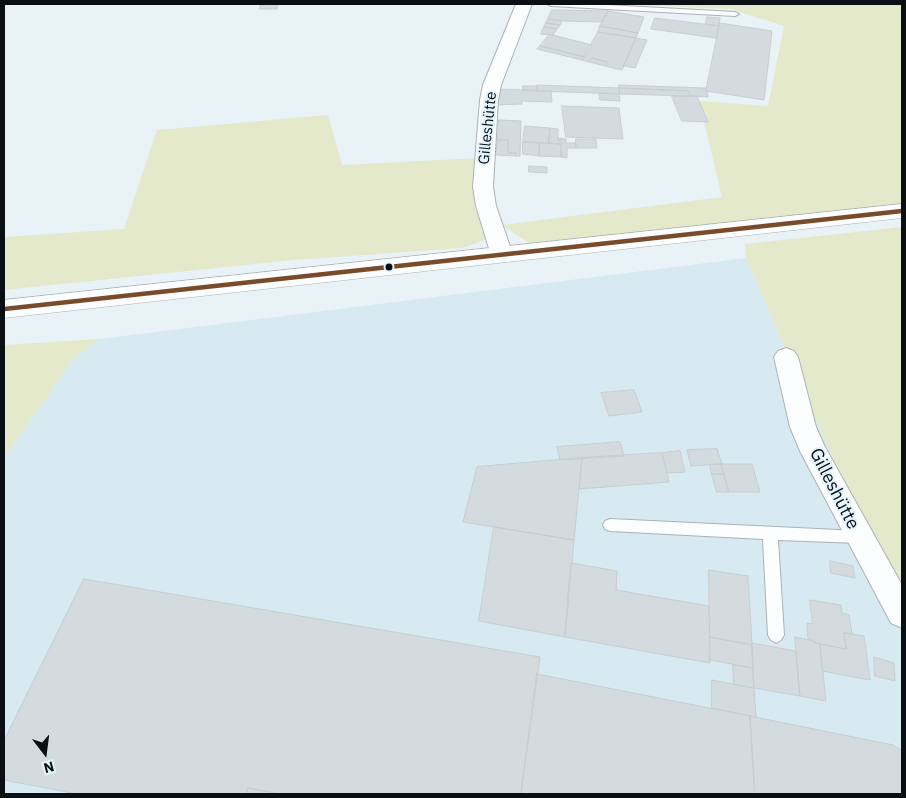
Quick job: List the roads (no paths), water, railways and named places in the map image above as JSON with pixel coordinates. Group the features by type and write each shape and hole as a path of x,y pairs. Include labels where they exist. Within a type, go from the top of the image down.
{"main road":[{"path":"4,309 902,211"}],"street":[{"name":"Gilleshütte","path":"502,255 486,206 483,187 489,100 492,85 524,4"},
{"name":"Gilleshütte","path":"786,357 803,427 825,476 902,613"}],"lane":[{"path":"550,4 735,14"},
{"path":"610,525 859,537"},
{"path":"770,533 776,635"}]}
